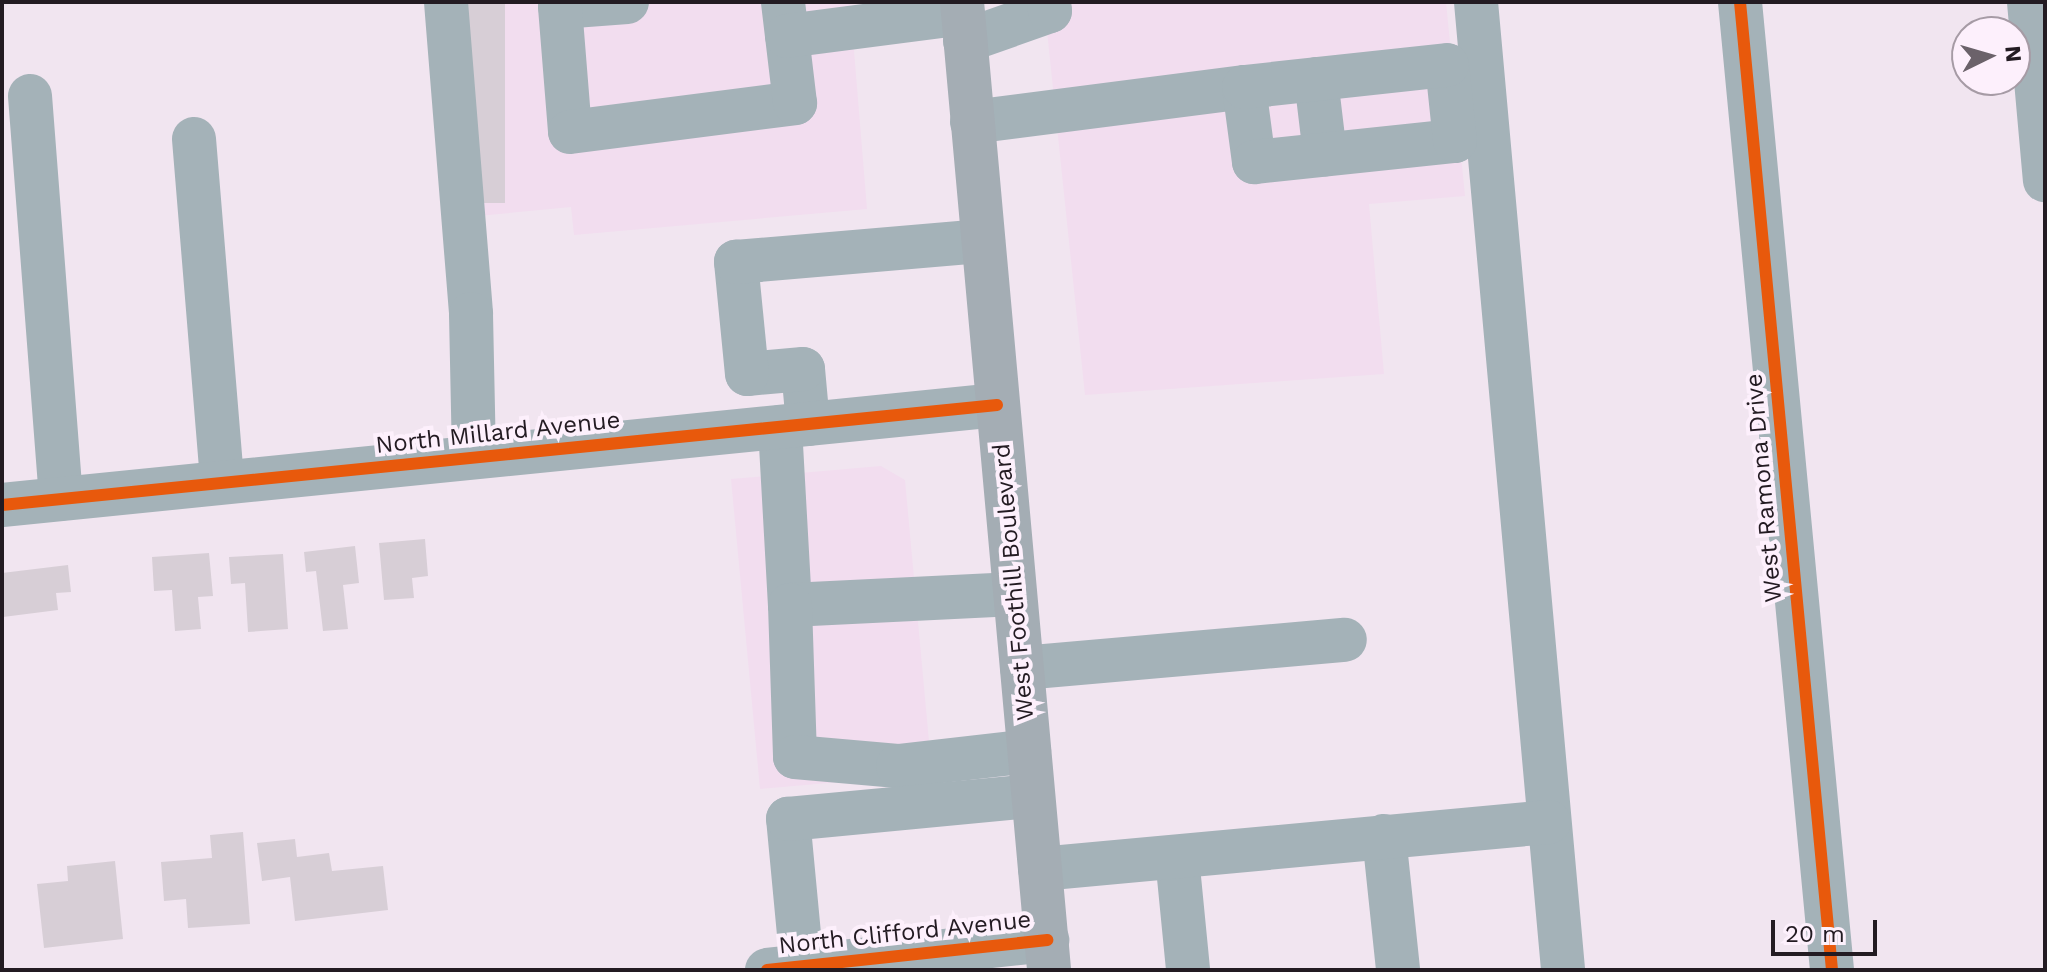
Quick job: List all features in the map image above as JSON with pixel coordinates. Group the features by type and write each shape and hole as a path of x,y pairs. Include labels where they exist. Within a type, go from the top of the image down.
{"main road":[{"name":"West Foothill Boulevard","path":"963,19 1048,955"}],"street":[{"path":"446,2 471,314 474,457"},
{"path":"627,2 560,7 570,132 795,103 785,19 963,19 1050,11 1049,2"},
{"path":"1476,2 1563,970"},
{"name":"West Ramona Drive","path":"1740,2 1832,970"},
{"path":"2029,2 2045,180"},
{"path":"972,122 1244,87 1447,65 1455,141 1254,162 1244,87"},
{"path":"1316,79 1325,154"},
{"path":"30,96 61,499"},
{"path":"194,139 222,482"},
{"path":"785,968 788,819 795,757 790,605 794,426 803,369 747,374 736,262 983,241"},
{"name":"North Millard Avenue","path":"2,505 997,405"},
{"path":"790,605 1015,594"},
{"path":"1022,668 1345,640"},
{"path":"795,757 898,766 1029,751"},
{"path":"788,819 1033,796"},
{"path":"1040,869 1549,822"},
{"path":"1384,836 1398,970"},
{"path":"1177,857 1188,970"},
{"name":"North Clifford Avenue","path":"785,968 1048,955"}],"shaded area":[{"path":"460,2 850,2 867,209 574,235 571,207 478,216"},
{"path":"1044,2 1446,2 1465,196 1369,204 1384,374 1085,395"},
{"path":"881,466 905,480 932,774 760,789 731,479"}],"building":[{"path":"465,2 505,2 505,203 465,203"},
{"path":"425,539 428,576 412,578 414,598 384,600 379,543"},
{"path":"355,546 359,583 343,585 348,629 323,631 316,571 306,572 304,552"},
{"path":"209,553 213,596 198,597 201,629 175,631 172,590 154,591 152,557"},
{"path":"283,554 288,629 248,632 245,583 231,584 229,557"},
{"path":"68,565 71,592 56,593 58,610 3,617 2,573"},
{"path":"243,832 250,924 188,928 186,899 164,901 161,862 212,858 210,835"},
{"path":"295,839 297,857 329,853 332,871 383,866 388,910 295,921 290,877 262,881 257,843"},
{"path":"115,861 123,939 44,948 37,884 68,881 67,866"}],"cycle path":[{"path":"1740,2 1832,970"},
{"path":"2,505 997,405"},
{"path":"767,970 1047,940"}]}
